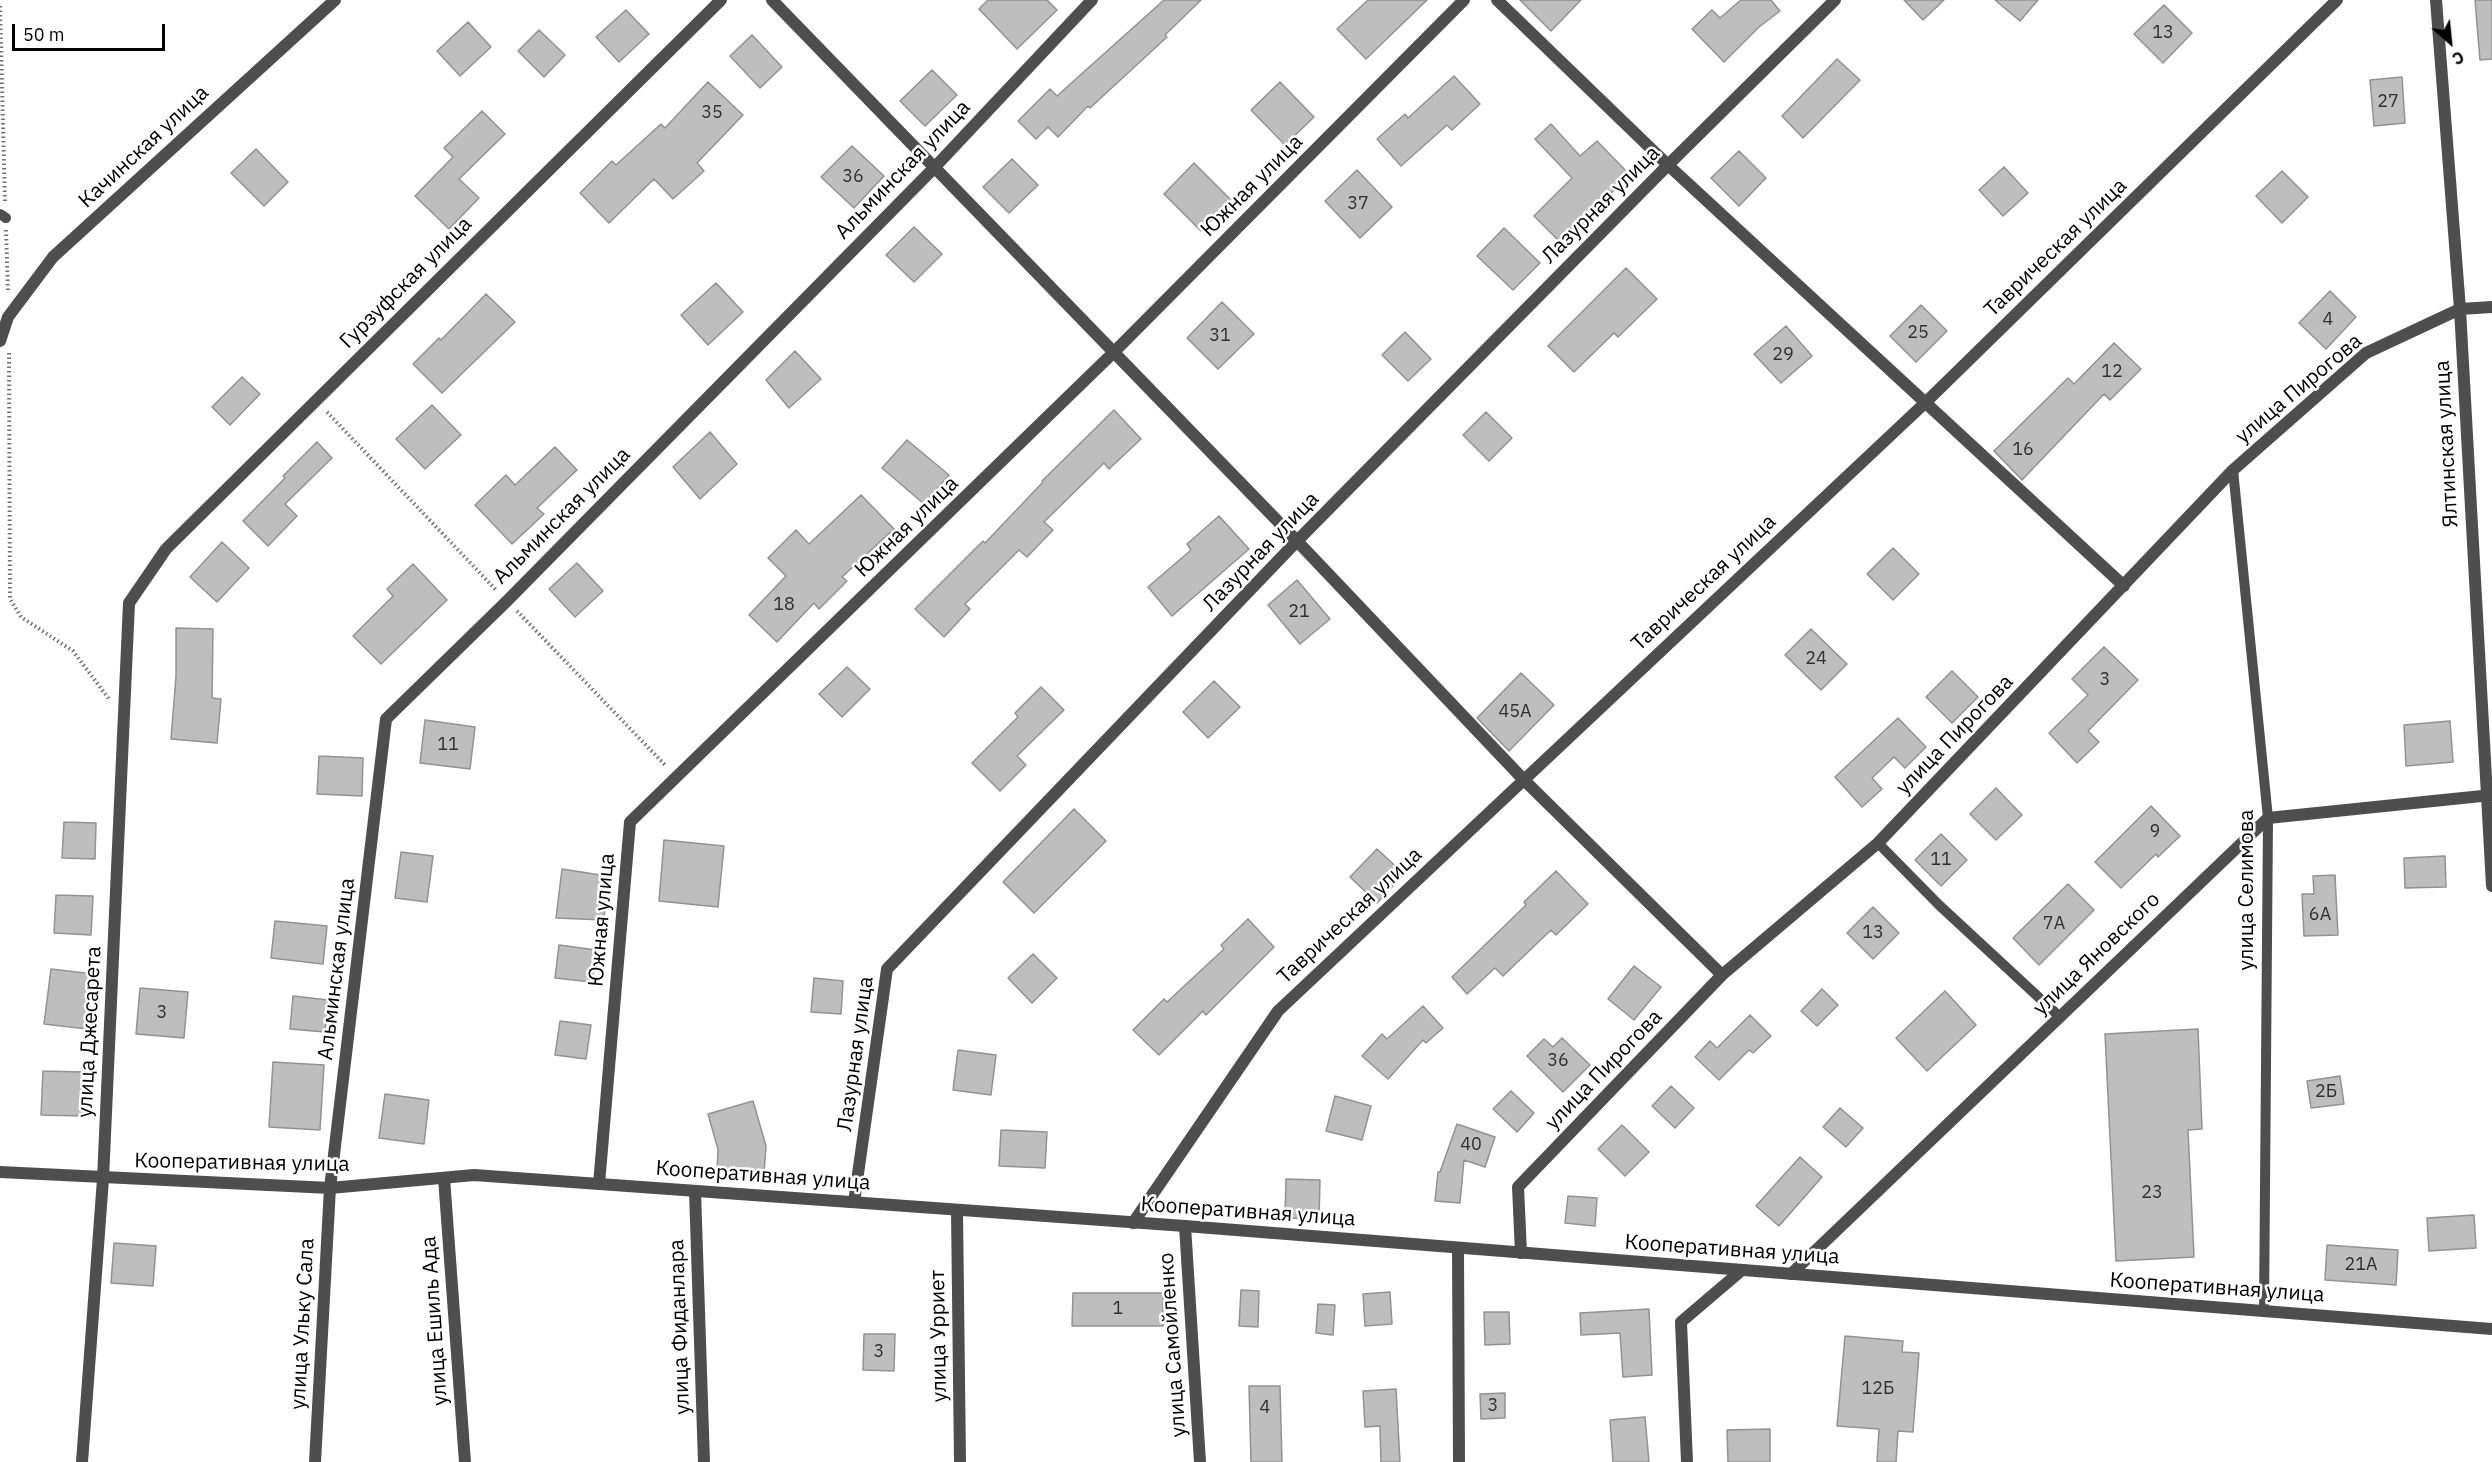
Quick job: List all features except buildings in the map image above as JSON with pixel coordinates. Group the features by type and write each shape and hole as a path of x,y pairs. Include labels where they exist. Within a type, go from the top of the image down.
{"street":[{"name":"Качинская улица","path":"0,341 8,317 53,257 335,0"},
{"name":"Гурзуфская улица","path":"129,603 166,549 721,0"},
{"path":"772,0 1297,541 1523,779 1722,975"},
{"name":"Альминская улица","path":"330,1188 386,719 507,601 934,168 1092,0"},
{"name":"Южная улица","path":"599,1184 630,822 1113,352 1464,0"},
{"path":"1497,0 1668,165 2124,586"},
{"name":"Лазурная улица","path":"854,1202 887,969 1297,541 1834,0"},
{"name":"Таврическая улица","path":"1133,1223 1278,1011 1925,403 2337,0"},
{"name":"Ялтинская улица","path":"2436,0 2460,309 2489,795 2492,886"},
{"name":"улица Пирогова","path":"1521,1253 1518,1187 1722,975 1878,843 2233,470 2366,353 2460,309 2492,307"},
{"name":"улица Джесарета","path":"82,1462 103,1179 129,603"},
{"path":"2268,818 2489,795"},
{"name":"улица Яновского","path":"1791,1274 2268,818"},
{"name":"Кооперативная улица","path":"0,1172 103,1179 330,1188 474,1175 1185,1226 2492,1329"},
{"name":"улица Ешиль Ада","path":"444,1178 465,1462"},
{"name":"улица Ульку Сала","path":"315,1462 330,1188"},
{"name":"улица Фиданлара","path":"695,1191 704,1462"},
{"name":"улица Урриет","path":"957,1210 960,1462"},
{"name":"улица Самойленко","path":"1185,1226 1200,1462"},
{"path":"1458,1248 1459,1462"},
{"path":"1686,1462 1681,1322 1742,1270"}],"lane":[{"name":"улица Селимова","path":"2233,470 2268,818 2264,1311"},
{"path":"1878,843 1939,905 2060,1017"}],"path":[{"path":"0,6 3,216 8,317"},
{"path":"9,352 10,599 21,617 72,651 124,718"}]}
